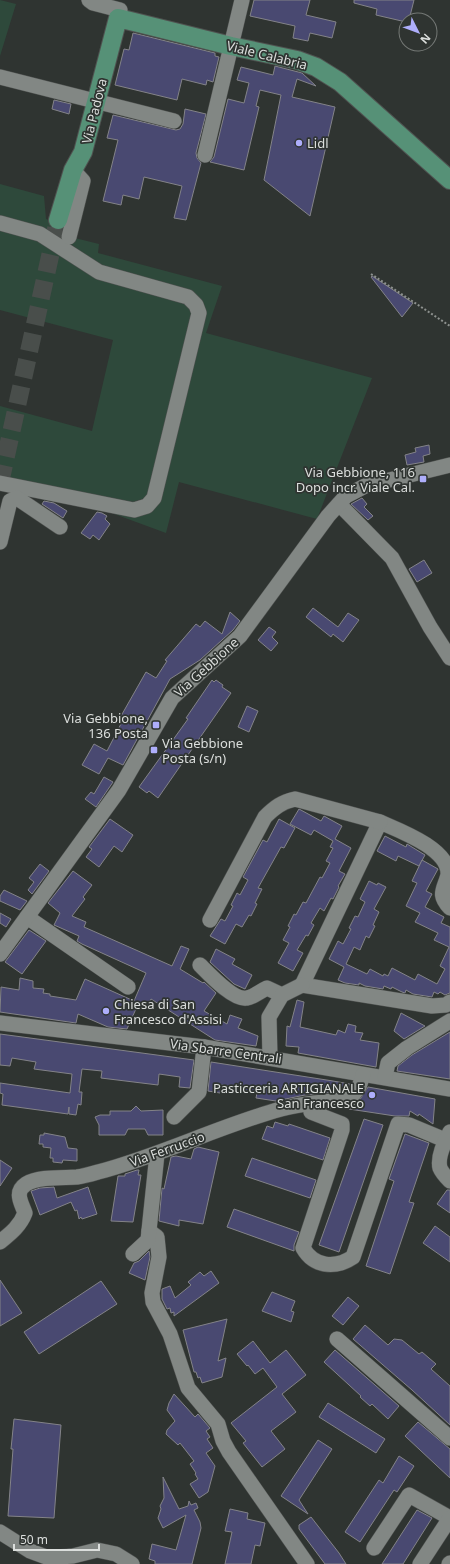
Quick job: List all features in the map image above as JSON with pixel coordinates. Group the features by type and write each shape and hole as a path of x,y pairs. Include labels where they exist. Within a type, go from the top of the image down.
{"main road":[{"name":"Viale Calabria","path":"120,9 231,46 297,60 330,74 450,180"},
{"name":"Via Padova","path":"58,220 73,170 83,152 120,9"}],"street":[{"path":"205,155 242,0"},
{"path":"92,1 120,9"},
{"path":"0,76 174,121"},
{"path":"69,237 83,181 73,170"},
{"path":"0,223 40,234 99,272 188,297 196,305 199,313 154,498 147,506 134,510 0,483"},
{"name":"Via Gebbione","path":"0,954 119,790 172,698 240,636 328,516 346,496 365,486 450,465"},
{"path":"0,542 10,501 17,498 60,527"},
{"path":"339,504 392,558 430,627 450,658"},
{"path":"210,920 265,817 275,807 283,802 295,799 380,822 427,843 442,856 447,864 449,874 442,894 444,902 450,908"},
{"path":"302,985 380,822"},
{"path":"27,917 128,987"},
{"path":"200,965 231,993 240,998 246,999 267,988 282,995"},
{"path":"270,1057 269,1017 282,995 302,985 432,1006 446,1005 450,1002"},
{"path":"385,1077 388,1063 407,1048 450,1021"},
{"name":"Via Sbarre Centrali","path":"0,1023 204,1047 270,1057 363,1075 385,1077 450,1089"},
{"path":"174,1117 199,1092 204,1047"},
{"name":"Via Ferruccio","path":"0,1242 16,1229 26,1213 18,1196 19,1191 27,1183 51,1177 77,1177 98,1172 157,1154 245,1120 282,1108 350,1099 359,1087 363,1075"},
{"path":"312,1112 342,1124 342,1130 303,1248 315,1261 325,1265 346,1262 353,1257 398,1124 409,1125 448,1136 440,1162 440,1169 450,1181"},
{"path":"133,1254 148,1240 157,1154"},
{"path":"148,1231 157,1237 159,1257 152,1293 153,1302 170,1334 188,1388 218,1424 223,1441 307,1564"},
{"path":"337,1339 450,1438"},
{"path":"374,1548 409,1495 450,1520 420,1564"},
{"path":"0,1532 30,1551 50,1558 73,1556 97,1550 116,1554 132,1564"}],"path":[{"path":"371,274 450,326"}],"green space":[{"path":"0,0 16,4 0,56"},
{"path":"0,184 44,196 46,219 66,224 63,235 99,244 98,253 222,286 206,333 372,378 317,519 179,482 166,533 98,508 148,509 203,306 198,296 188,290 103,267 65,240 42,229 0,218"},
{"path":"0,228 37,238 186,301 192,310 149,493 145,498 133,502 0,476 0,406 92,431 113,340 0,310"}],"building":[{"path":"254,0 310,0 306,15 336,22 332,38 310,33 308,41 293,38 295,26 250,16"},
{"path":"354,0 414,0 411,12 398,12 398,20 376,15 377,9 354,3"},
{"path":"133,33 215,53 215,56 219,57 213,82 207,80 206,85 182,79 177,100 115,85 124,49 129,50"},
{"path":"275,66 302,73 316,86 297,79 292,97 335,107 310,216 264,180 281,95 260,90 256,106 259,107 244,170 210,162 214,157 228,99 244,103 249,83 237,80 241,67 273,75"},
{"path":"54,100 71,104 69,114 52,109"},
{"path":"185,109 206,114 196,153 197,158 201,163 186,220 174,218 182,186 144,177 139,199 123,195 121,205 103,201 118,140 107,138 113,115 176,130 180,129 183,124"},
{"path":"372,276 413,303 402,317 371,277"},
{"path":"429,445 430,454 423,456 424,462 407,465 405,455 416,452 415,448"},
{"path":"362,498 367,504 364,507 373,516 368,520 351,504"},
{"path":"44,501 54,503 67,511 63,518 42,504"},
{"path":"97,512 107,516 105,519 110,524 99,540 93,535 90,539 81,533"},
{"path":"424,560 432,573 417,582 409,569"},
{"path":"313,608 338,627 348,613 359,620 343,642 333,634 331,637 306,617"},
{"path":"230,612 240,621 233,630 200,660 170,679 123,765 108,758 99,774 82,765 94,744 107,751 124,718 121,716 146,672 156,678 167,661 165,660 196,624 200,627 205,621 222,634"},
{"path":"269,627 276,632 272,637 278,643 271,651 258,640"},
{"path":"212,680 214,682 216,680 223,685 222,687 231,693 158,798 149,791 147,793 139,787 188,719 186,718"},
{"path":"247,706 258,711 249,732 238,727"},
{"path":"104,777 113,782 96,807 85,799 91,792 94,794"},
{"path":"299,809 321,821 324,816 342,826 335,839 351,848 339,871 345,874 338,886 339,887 333,899 331,898 324,911 320,908 311,923 314,925 308,936 306,935 297,950 303,953 293,971 278,963 289,943 283,940 290,927 288,926 294,914 296,915 303,902 306,903 320,877 322,878 330,863 326,861 333,848 330,847 333,841 314,830 311,835 290,824"},
{"path":"110,819 133,835 122,852 114,846 99,867 86,857 92,849 89,847"},
{"path":"279,819 295,828 284,848 281,847 258,888 262,889 255,903 257,904 251,916 249,915 242,927 236,924 225,944 210,936 221,919 225,921 233,906 231,905 237,893 240,895 248,880 243,877 263,840 267,842"},
{"path":"385,836 406,847 407,844 425,855 419,866 398,856 396,861 377,851"},
{"path":"422,860 438,869 426,891 432,894 425,907 444,917 441,923 450,927 450,993 445,995 440,992 438,994 434,992 432,997 413,994 406,990 405,993 392,987 391,989 384,986 383,989 365,986 359,983 359,985 345,983 338,980 344,967 329,959 338,941 343,944 351,929 349,928 355,916 358,917 365,902 360,899 369,881 386,887 374,909 379,912 373,925 375,926 369,938 366,936 360,950 354,947 346,964 367,974 370,969 383,976 384,974 388,976 392,968 415,980 418,974 437,984 445,969 440,966 449,947 434,940 438,933 415,922 420,913 406,906 417,883 412,881"},
{"path":"40,864 49,871 32,894 28,890 34,882 29,878"},
{"path":"73,871 92,885 83,897 85,899 72,916 86,922 84,927 172,966 181,946 189,949 180,969 203,983 204,982 216,993 204,1011 227,1024 230,1015 242,1019 238,1028 258,1036 256,1046 215,1040 151,999 147,1007 141,1004 135,1011 127,1029 108,1027 78,1014 76,1023 0,1012 1,987 19,990 20,978 33,981 33,988 44,989 43,993 50,994 50,996 76,1000 85,979 134,1001 146,973 82,944 77,941 79,936 54,925 60,913 48,903"},
{"path":"4,890 27,901 20,910 0,901 0,896"},
{"path":"0,913 11,919 6,927 0,923"},
{"path":"29,930 46,941 22,974 5,962"},
{"path":"216,949 235,959 232,964 252,975 245,989 234,984 210,962"},
{"path":"297,1000 304,1002 300,1027 336,1035 338,1030 345,1033 348,1024 356,1026 355,1032 363,1033 360,1040 379,1043 376,1067 298,1053 299,1047 286,1046 287,1026 290,1027"},
{"path":"401,1013 425,1026 404,1039 394,1031"},
{"path":"450,1032 450,1079 397,1071 398,1066 412,1055"},
{"path":"0,1034 194,1060 190,1088 179,1087 180,1077 159,1074 158,1085 101,1078 102,1071 82,1069 79,1092 82,1092 81,1105 78,1104 76,1115 69,1114 69,1107 68,1114 2,1105 3,1094 0,1093 0,1083 70,1093 72,1074 34,1069 36,1062 12,1058 10,1066 0,1065"},
{"path":"211,1062 350,1084 345,1091 305,1095 276,1101 256,1098 257,1093 239,1089 239,1087 221,1085 220,1093 208,1091"},
{"path":"368,1087 435,1099 433,1124 419,1114 418,1116 410,1111 409,1116 395,1116 349,1109 357,1104"},
{"path":"136,1106 141,1111 163,1110 163,1135 148,1135 145,1129 128,1129 125,1135 99,1135 99,1125 95,1117 100,1115 110,1115 110,1111 131,1111"},
{"path":"364,1119 383,1125 339,1252 319,1245"},
{"path":"275,1122 288,1126 289,1124 330,1138 323,1160 262,1139 267,1126 273,1128"},
{"path":"44,1133 65,1137 68,1148 77,1149 77,1161 63,1160 62,1163 53,1162 53,1158 50,1158 51,1148 43,1147 43,1144 39,1144 40,1135 44,1135"},
{"path":"405,1134 429,1143 409,1202 414,1203 390,1274 366,1266 394,1181 389,1179"},
{"path":"198,1147 219,1152 203,1224 179,1220 179,1226 159,1221 162,1188 164,1189 171,1157 176,1156 191,1159 194,1149"},
{"path":"252,1158 316,1180 310,1198 245,1176"},
{"path":"0,1160 12,1168 0,1186"},
{"path":"139,1170 138,1175 141,1175 133,1222 111,1221 118,1176 125,1176 125,1174"},
{"path":"54,1187 57,1198 88,1187 97,1214 82,1219 81,1217 79,1219 77,1210 75,1211 71,1202 40,1215 31,1191 40,1188"},
{"path":"447,1190 450,1190 450,1213 437,1204"},
{"path":"234,1209 299,1232 294,1245 294,1251 227,1227"},
{"path":"435,1226 450,1237 450,1262 423,1243"},
{"path":"149,1251 150,1257 145,1280 129,1273 134,1263 139,1261"},
{"path":"211,1271 219,1283 174,1316 174,1312 171,1313 170,1308 167,1309 162,1299 162,1289 170,1286 175,1298 191,1285 188,1282 200,1272 204,1276"},
{"path":"0,1280 22,1313 0,1326"},
{"path":"101,1281 117,1304 39,1354 24,1332"},
{"path":"272,1292 295,1301 291,1311 294,1312 291,1322 262,1311"},
{"path":"348,1297 359,1306 343,1325 332,1316"},
{"path":"227,1319 218,1361 226,1358 222,1377 202,1383 200,1377 198,1378 196,1372 194,1372 183,1330"},
{"path":"365,1325 388,1345 394,1339 402,1340 419,1354 422,1352 436,1364 431,1369 450,1386 450,1425 353,1339"},
{"path":"253,1341 270,1363 286,1350 306,1375 282,1394 296,1412 271,1431 285,1449 262,1467 243,1443 246,1441 231,1423 277,1387 263,1368 255,1374 237,1354"},
{"path":"335,1350 399,1406 388,1419 372,1404 370,1406 324,1362"},
{"path":"174,1394 195,1417 198,1414 210,1428 206,1431 210,1437 207,1439 213,1448 206,1453 215,1466 208,1492 199,1498 190,1484 198,1479 190,1464 194,1461 180,1443 178,1445 166,1434 167,1430 175,1421 167,1410"},
{"path":"328,1403 385,1439 376,1453 319,1417"},
{"path":"14,1419 61,1425 54,1518 8,1516"},
{"path":"418,1422 450,1449 450,1478 405,1436"},
{"path":"318,1440 332,1449 299,1500 308,1514 281,1496"},
{"path":"399,1456 414,1466 397,1492 394,1490 360,1542 345,1532 379,1480 383,1483"},
{"path":"163,1477 179,1509 188,1506 189,1501 191,1505 196,1503 198,1508 194,1510 200,1522 201,1528 192,1564 155,1564 155,1561 149,1559 152,1544 176,1550 186,1515 163,1528 158,1518 161,1509 160,1506 164,1498"},
{"path":"230,1509 248,1513 247,1519 265,1523 260,1546 255,1545 251,1564 225,1564 232,1532 225,1531"},
{"path":"417,1510 432,1518 403,1564 382,1564"},
{"path":"311,1517 346,1564 325,1564 299,1529 299,1525"}],"tunnel":[{"path":"0,483 58,220"}],"place":[{"name":"Lidl","path":"299,143"},
{"name":"Via Gebbione, 116 Dopo incr. Viale Cal.","path":"423,479"},
{"name":"Via Gebbione, 136 Posta","path":"156,725"},
{"name":"Via Gebbione Posta (s/n)","path":"154,750"},
{"name":"Chiesa di San Francesco d'Assisi","path":"106,1011"},
{"name":"Pasticceria ARTIGIANALE San Francesco","path":"372,1095"}]}
